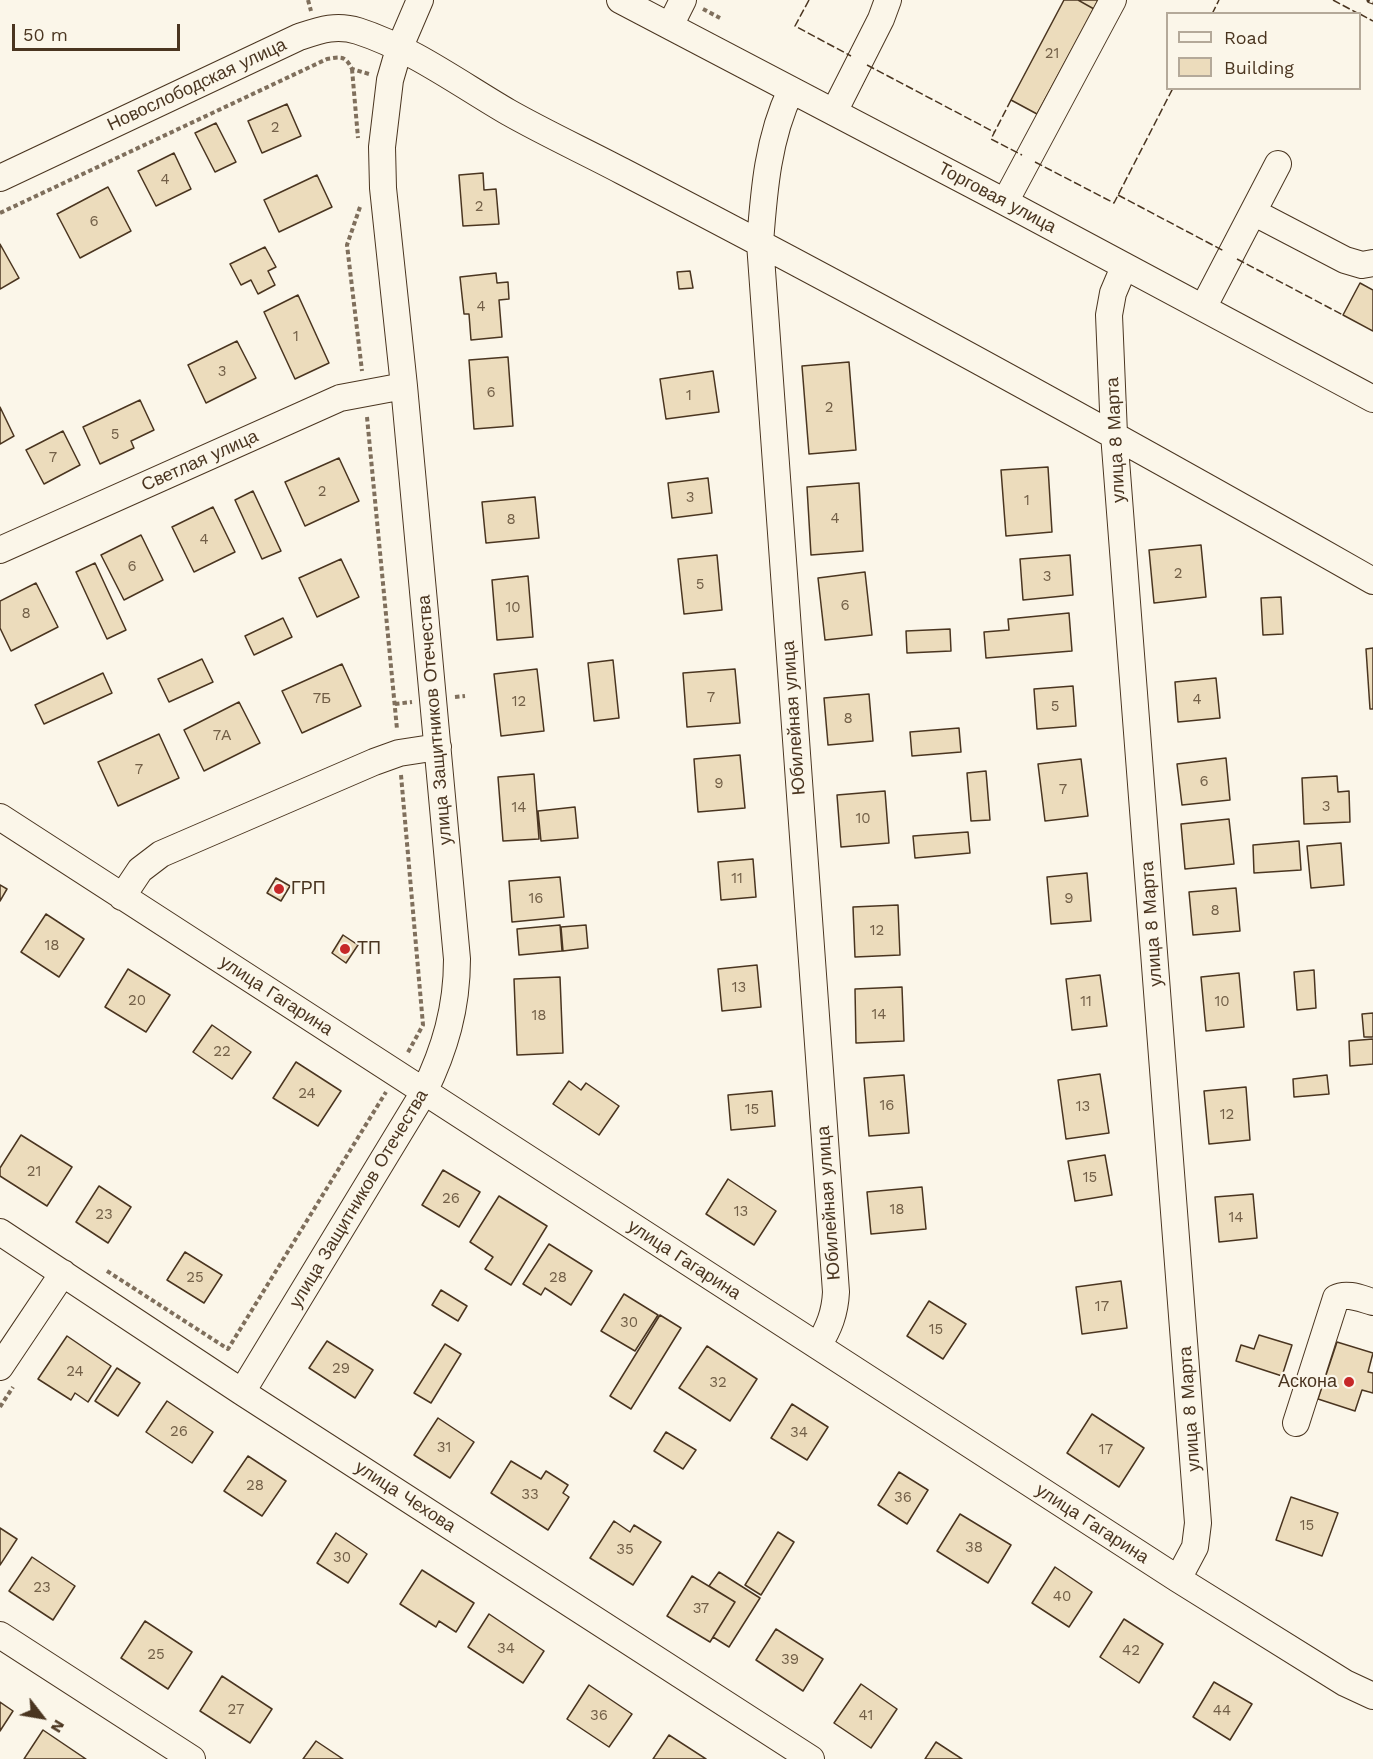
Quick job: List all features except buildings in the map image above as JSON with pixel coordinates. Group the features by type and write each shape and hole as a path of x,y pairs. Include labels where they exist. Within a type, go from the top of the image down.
{"street":[{"name":"улица Защитников Отечества","path":"242,1392 424,1092 446,1042 457,984 457,959 405,386 383,188 382,147 390,80 399,49 420,0"},
{"name":"Торговая улица","path":"620,0 1124,267 1370,392"},
{"path":"670,26 684,0"},
{"path":"834,112 888,0"},
{"path":"1005,202 1113,0"},
{"name":"Новослободская улица","path":"0,178 299,37 330,27 344,27 399,49 511,113 760,243 1114,434 1373,581"},
{"name":"Юбилейная улица","path":"791,90 780,114 772,142 764,190 760,243 836,1292 835,1310 818,1346"},
{"path":"1203,308 1278,164"},
{"path":"1253,212 1345,260 1362,265 1373,263"},
{"name":"улица 8 Марта","path":"1124,267 1113,293 1109,315 1114,434 1198,1523 1196,1547 1178,1579"},
{"name":"Светлая улица","path":"0,550 340,398 405,386"},
{"path":"122,897 140,870 161,854 399,753 438,747"},
{"name":"улица Гагарина","path":"0,817 1178,1579 1345,1683 1373,1695"},
{"name":"улица Чехова","path":"0,1232 242,1392 811,1759"},
{"path":"0,1367 63,1274"},
{"path":"1296,1423 1336,1298 1341,1295 1373,1302"},
{"path":"0,1635 192,1759"}],"path":[{"path":"0,213 327,59"},
{"path":"352,69 358,141"},
{"path":"105,1270 228,1349 396,1074 423,1025 365,392 347,245 363,200"}],"fence":[{"path":"809,0 795,26 851,56"},
{"path":"1213,12 1219,0"},
{"path":"1333,0 1355,12"},
{"path":"1361,15 1373,21"},
{"path":"867,65 994,132"},
{"path":"1035,162 1114,203 1172,90"},
{"path":"1011,100 991,139 1022,155"},
{"path":"1118,195 1224,251"},
{"path":"1237,259 1343,315"}],"place":[{"name":"ГРП","path":"279,889"},
{"name":"ТП","path":"345,949"},
{"name":"Аскона","path":"1349,1382"}]}
